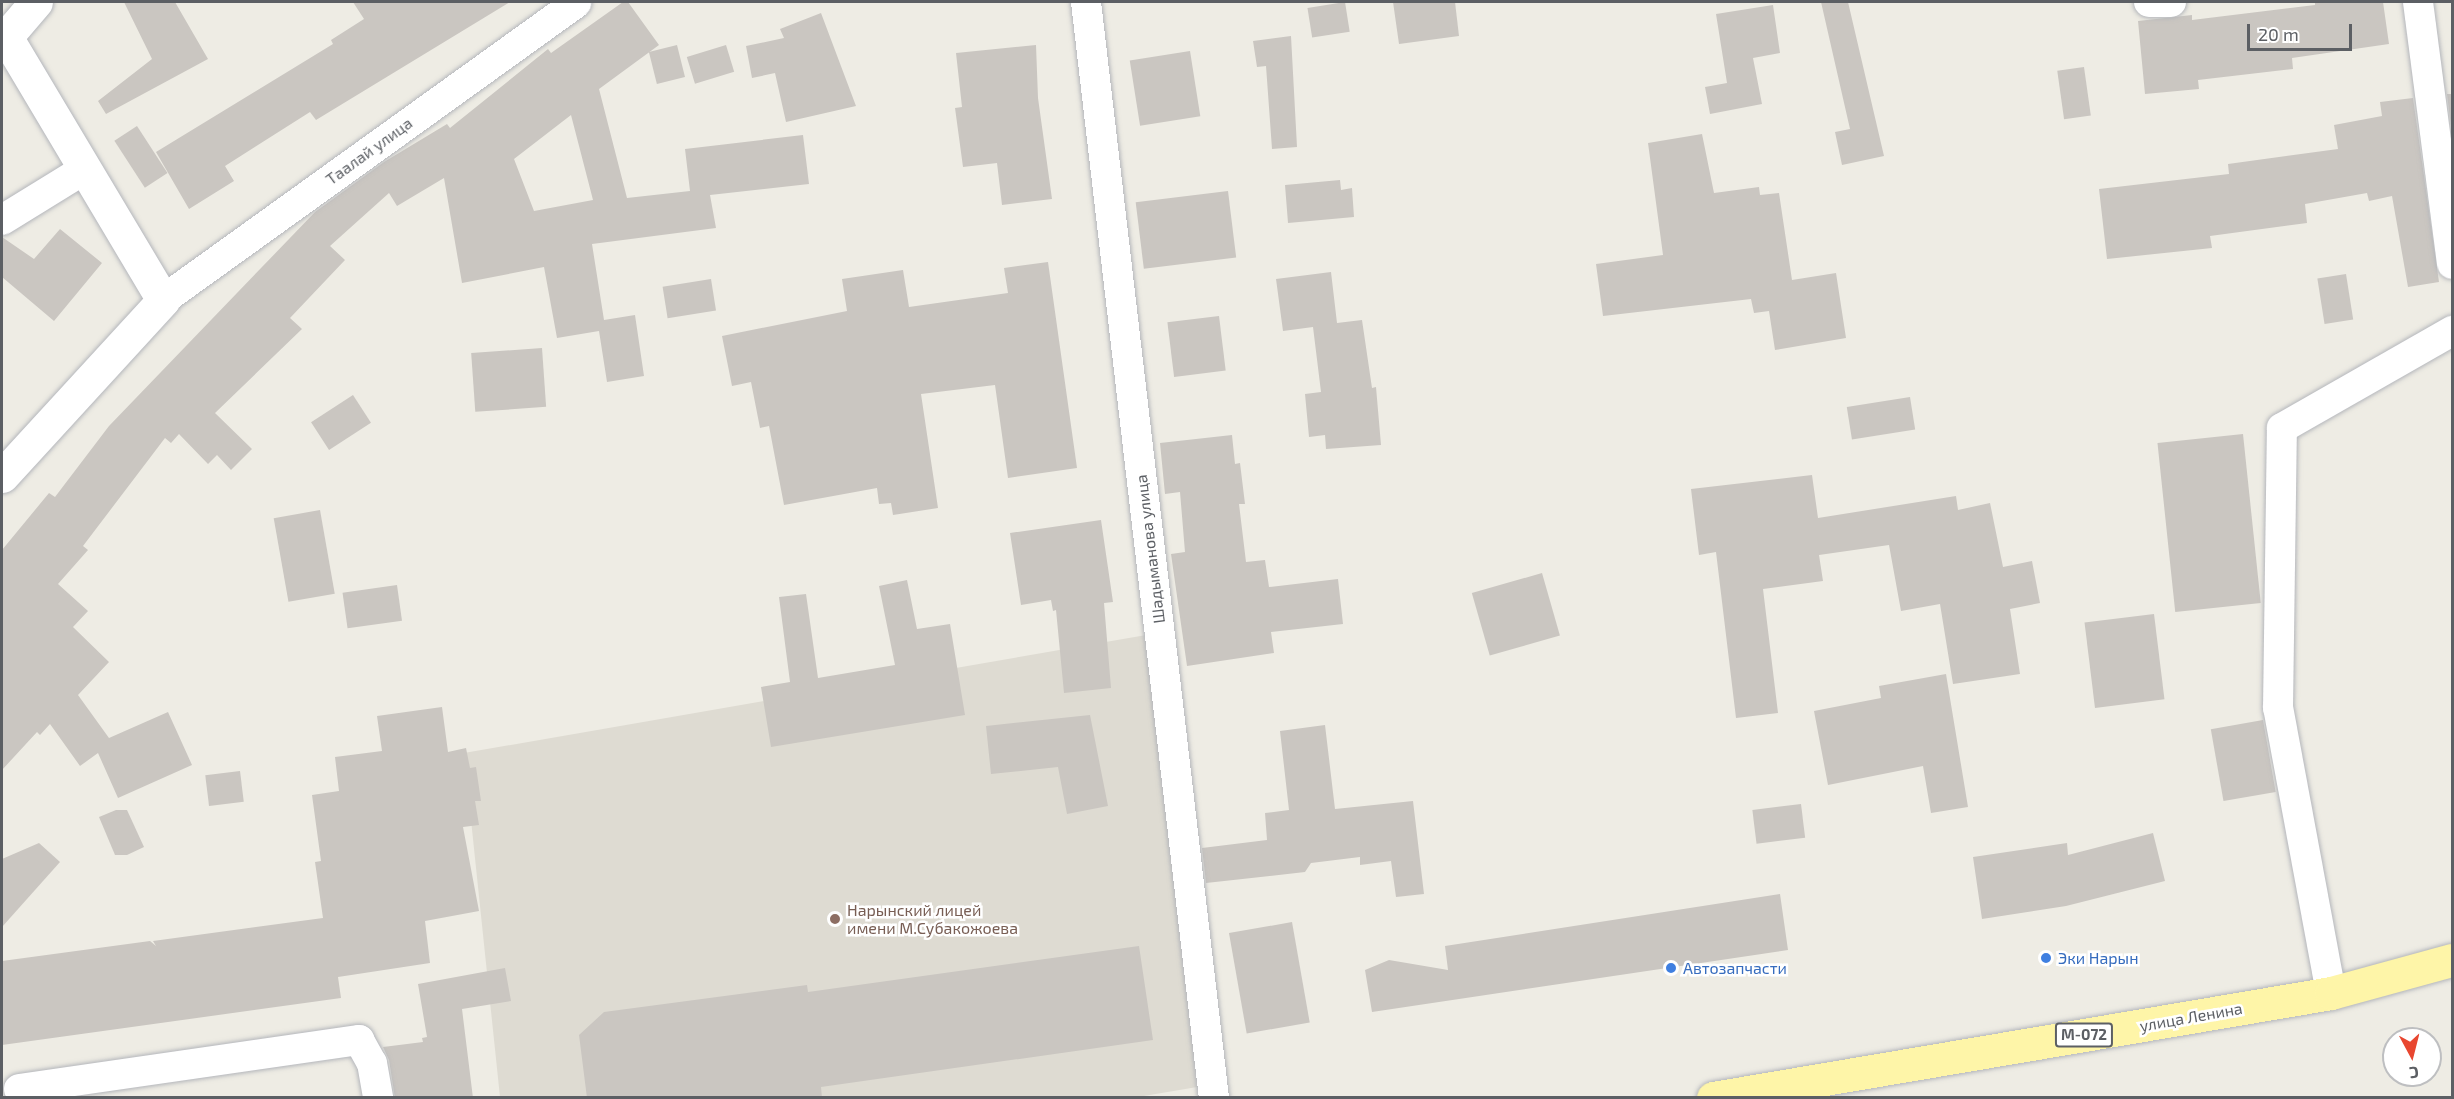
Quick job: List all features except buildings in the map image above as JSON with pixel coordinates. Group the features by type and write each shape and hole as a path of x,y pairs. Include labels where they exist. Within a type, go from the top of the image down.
{"main road":[{"name":"улица Ленина","path":"1713,1098 2331,993 2452,960"}],"street":[{"path":"36,2 4,34 163,300"},
{"name":"Шадыманова улица","path":"1086,2 1214,1098"},
{"path":"2149,2 2171,2"},
{"path":"2418,2 2452,264"},
{"name":"Таалай улица","path":"2,476 163,300 576,3"},
{"path":"2,220 84,169"},
{"path":"2331,993 2278,708 2282,428 2452,331"},
{"path":"19,1089 359,1040 372,1063 378,1098"}],"shaded area":[{"name":"Нарынский лицей имени М.Субакожоева","path":"1152,634 1209,1085 1132,1098 500,1097 464,753"}],"place":[{"name":"Нарынский лицей имени М.Субакожоева","path":"835,919"},
{"name":"Эки Нарын","path":"2046,958"},
{"name":"Автозапчасти","path":"1671,968"}]}
